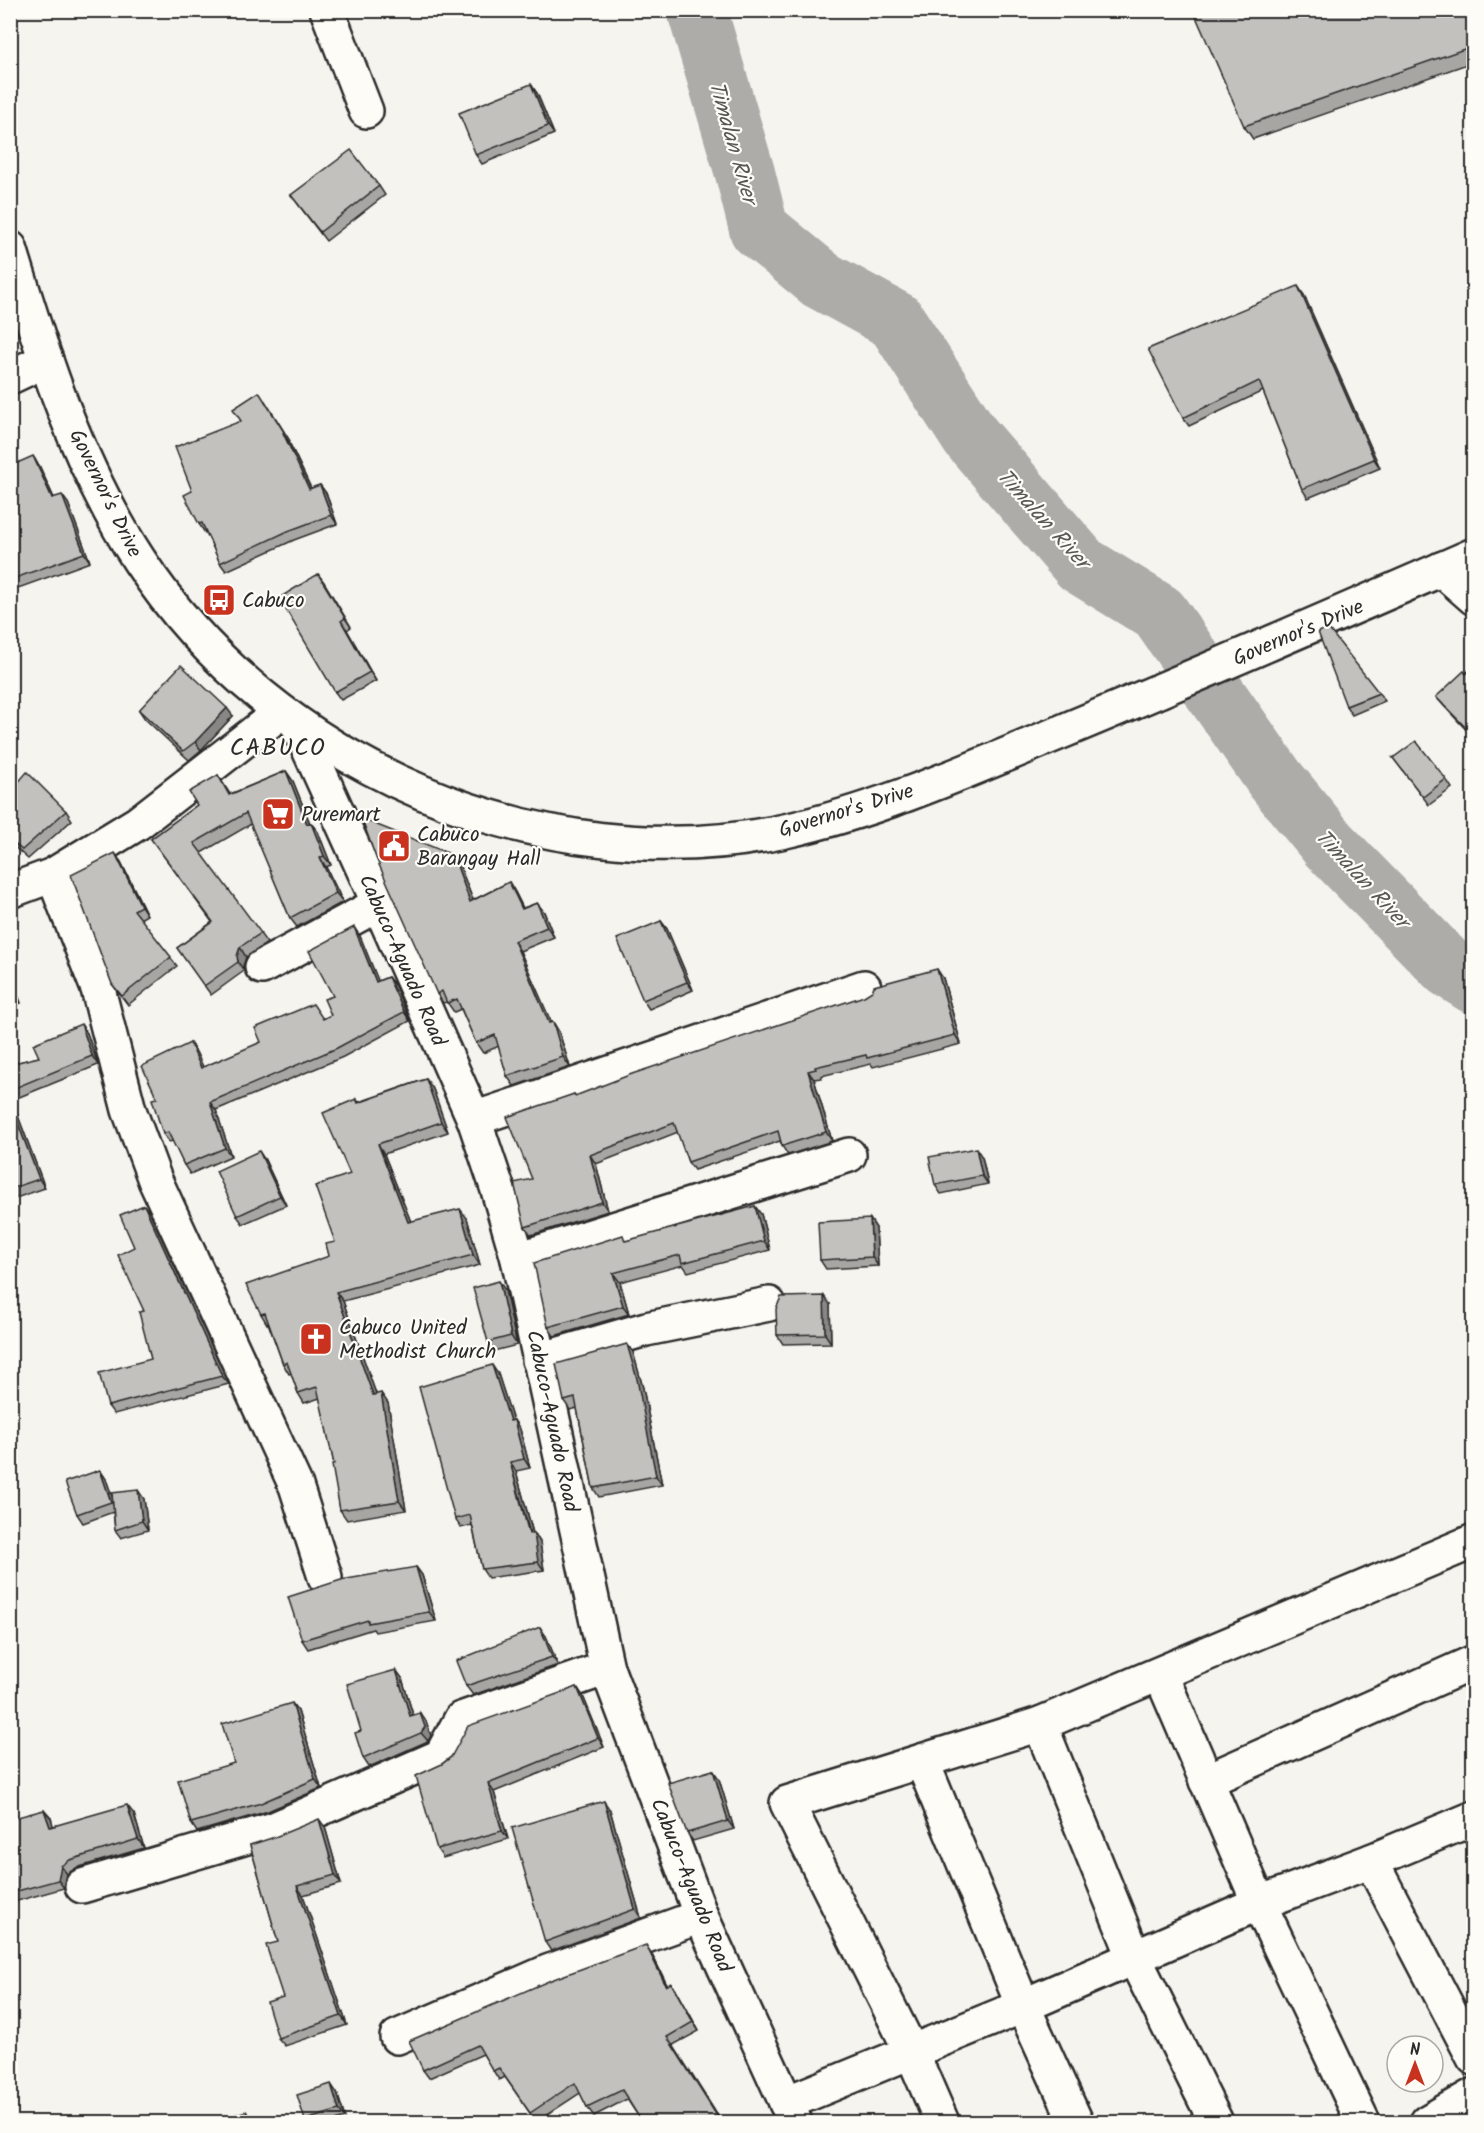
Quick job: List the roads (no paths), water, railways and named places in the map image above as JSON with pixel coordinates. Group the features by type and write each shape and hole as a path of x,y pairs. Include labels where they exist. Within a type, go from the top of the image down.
{"street":[{"path":"327,10 366,111"},
{"name":"Governor's Drive","path":"10,248 46,360 102,496 141,564 197,634 232,670 289,718 324,743 381,773 439,799 489,815 569,835 614,842 694,843 780,832 818,823 956,776 1172,687 1473,555"},
{"path":"10,377 46,360"},
{"path":"1441,569 1473,597"},
{"path":"10,891 53,875 138,823 289,718"},
{"name":"Cabuco-Aguado Road","path":"289,718 379,904 474,1119 518,1259 608,1668 701,1916 791,2113"},
{"path":"53,875 98,989 129,1110 155,1180 296,1486 325,1577"},
{"path":"262,967 379,904"},
{"path":"474,1119 864,987"},
{"path":"518,1259 849,1155"},
{"path":"540,1360 645,1329 769,1304"},
{"path":"942,2122 912,2053 788,1803 1040,1724 1161,1675 1473,1541"},
{"path":"1206,1781 1473,1662"},
{"path":"82,1886 274,1829 441,1756 461,1719 608,1668"},
{"path":"1161,1675 1259,1902 1363,2122"},
{"path":"1040,1724 1135,1959 1216,2122"},
{"path":"922,1761 1023,2006 1076,2122"},
{"path":"791,2113 912,2053 1135,1959 1259,1902 1371,1861 1473,1818"},
{"path":"1371,1861 1473,2058"},
{"path":"397,2037 550,1971 701,1916"},
{"path":"1427,2122 1473,2095"}],"waterway":[{"name":"Timalan River","path":"697,10 759,229 821,280 896,321 970,436 1081,565 1159,613 1275,779 1329,845 1449,968 1474,984"}],"place":[{"name":"Cabuco","path":"219,600"},
{"name":"Puremart","path":"278,814"},
{"name":"Cabuco Barangay Hall","path":"394,846"},
{"name":"Cabuco United Methodist Church","path":"316,1339"}],"district":[{"name":"CABUCO","path":"278,747"}]}
